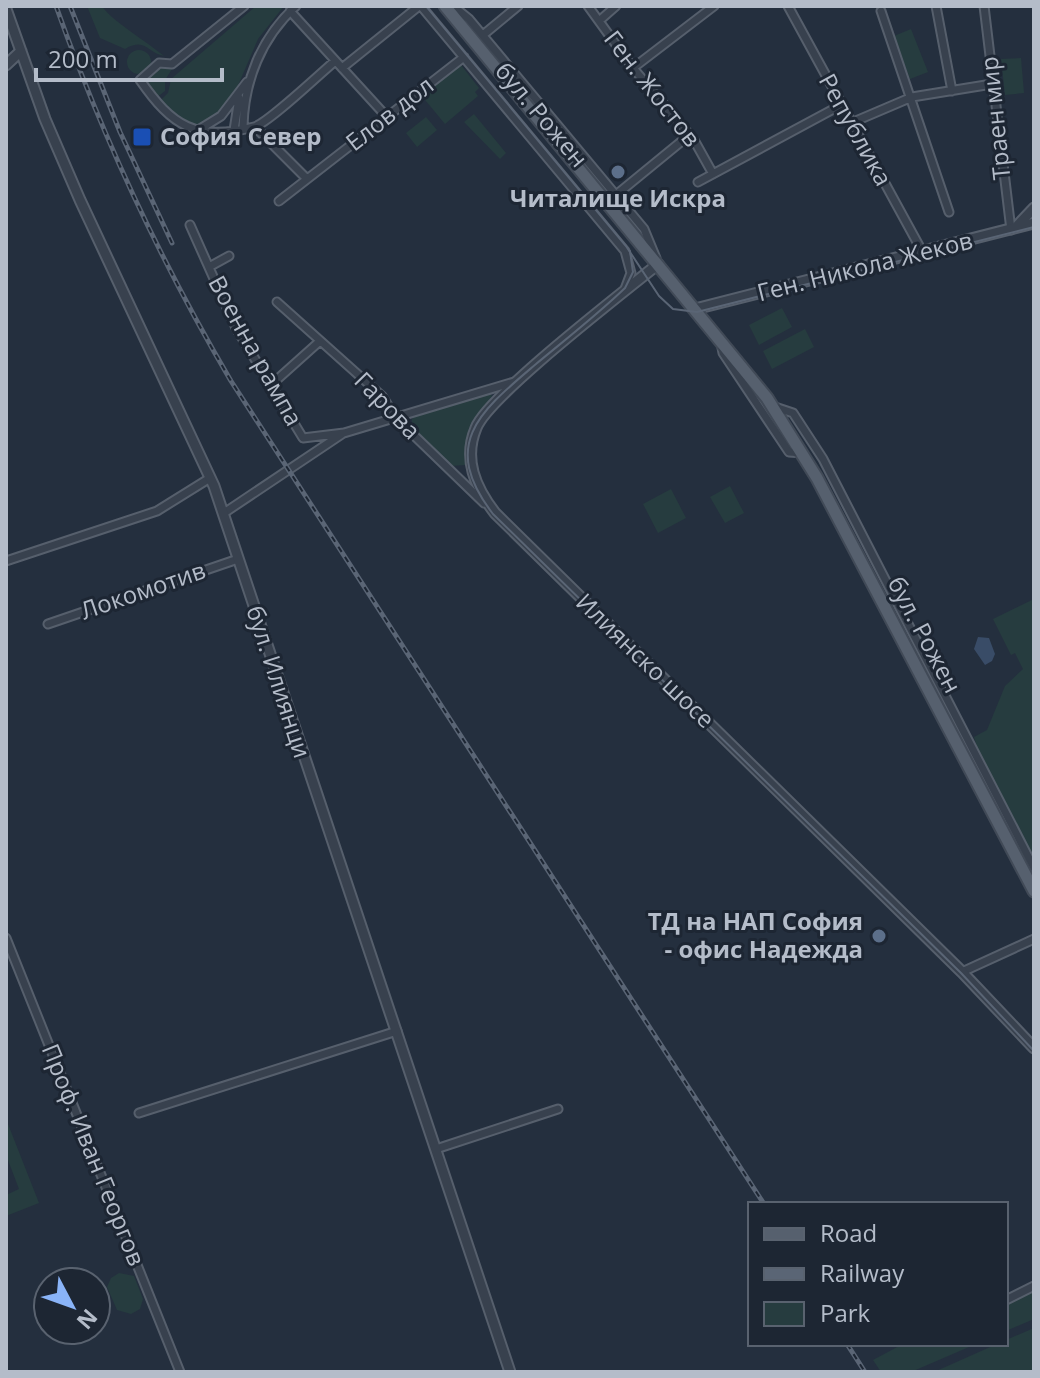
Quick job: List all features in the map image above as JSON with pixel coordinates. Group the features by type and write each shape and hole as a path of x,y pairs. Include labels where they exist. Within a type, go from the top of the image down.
{"main road":[{"name":"бул. Рожен","path":"445,6 772,406 803,453 1033,885"}],"street":[{"path":"244,6 172,64 159,63 140,80 163,114 182,126 197,130 255,127 335,61"},
{"path":"342,68 420,6"},
{"name":"бул. Рожен","path":"420,6 625,251 631,273 618,297"},
{"name":"бул. Рожен","path":"453,6 483,35 648,235 658,264"},
{"path":"483,35 518,6"},
{"name":"Ген. Жостов","path":"588,6 633,68 694,140 713,174"},
{"path":"599,21 616,6"},
{"path":"633,68 714,6"},
{"name":"Република","path":"788,6 923,253"},
{"path":"936,6 952,91"},
{"name":"Траен мир","path":"984,6 1012,229"},
{"name":"бул. Илиянци","path":"6,9 80,200 224,513 510,1372"},
{"path":"197,130 221,116 241,92 270,36 293,9 335,61 386,116"},
{"path":"881,11 949,212"},
{"path":"6,65 21,51"},
{"name":"Елов дол","path":"279,201 464,57"},
{"path":"243,127 248,80"},
{"path":"851,123 912,97 992,84"},
{"path":"234,130 241,92"},
{"path":"698,182 841,105"},
{"path":"255,127 307,179"},
{"path":"616,195 688,136"},
{"path":"1012,229 1034,208"},
{"name":"Ген. Никола Жеков","path":"695,309 1034,223"},
{"name":"Военна рампа","path":"190,225 236,328 303,437"},
{"path":"209,267 229,256"},
{"name":"Илиянско шосе","path":"658,264 483,414 472,442 470,459 475,482 495,513 962,972 1034,1048"},
{"name":"Гарова","path":"277,302 382,396 396,418 495,513"},
{"path":"272,384 320,341"},
{"name":"бул. Рожен","path":"721,341 730,365 789,452 803,453"},
{"path":"301,462 307,448 303,437 344,433 520,381"},
{"name":"бул. Рожен","path":"772,406 793,413 823,459 1034,868"},
{"path":"224,513 344,433"},
{"path":"6,561 157,511 210,478"},
{"name":"Локомотив","path":"48,624 238,559"},
{"name":"Проф. Иван Георгов","path":"6,938 180,1372"},
{"path":"962,972 1034,939"},
{"path":"139,1113 397,1031"},
{"path":"436,1149 558,1109"},
{"path":"1008,1299 1034,1286"}],"green space":[{"path":"87,6 102,6 164,56 142,45 125,49 100,38"},
{"path":"256,6 284,6 258,39 230,104 200,126 183,123 160,101 168,93 171,79"},
{"path":"911,29 928,72 910,79 894,36"},
{"path":"139,50 147,54 151,62 147,70 139,74 131,70 127,62 131,54"},
{"path":"1021,58 1024,93 1005,95 1001,59"},
{"path":"461,65 479,88 475,92 478,96 445,124 421,95"},
{"path":"159,66 174,66 165,80 165,91 156,98 148,81"},
{"path":"474,114 506,153 500,159 464,122"},
{"path":"426,117 437,130 417,147 406,133"},
{"path":"782,308 792,327 759,345 749,325"},
{"path":"805,329 814,347 772,369 763,351"},
{"path":"490,393 492,396 469,428 465,465 451,466 412,429 412,419 416,415"},
{"path":"730,486 744,513 725,523 710,497"},
{"path":"671,489 686,518 658,533 643,504"},
{"path":"1034,599 1034,857 980,757 974,737 987,730 1005,686 1023,669 1015,653 1011,655 993,619"},
{"path":"6,1119 39,1203 6,1216 6,1195 19,1189 6,1155"},
{"path":"119,1273 134,1276 143,1299 140,1309 131,1314 117,1310 112,1298 112,1277"},
{"path":"1034,1291 1034,1319 1008,1330 1008,1304"},
{"path":"1034,1328 1034,1372 934,1372 992,1346 1008,1346 1008,1339"},
{"path":"899,1346 971,1346 911,1372 881,1372 873,1360"}],"water":[{"path":"978,637 989,638 995,654 992,661 985,665 974,649"}],"tram line":[{"path":"426,6 626,246 659,296 673,309 697,312 1034,227"},
{"path":"630,251 633,272 625,288 516,381 484,413 468,447 469,467 477,489 493,514 961,973 1034,1051"}],"railway":[{"path":"56,6 134,198 231,381 763,1202"},
{"path":"70,6 120,132 172,243"},
{"path":"848,1346 865,1372"}],"place":[{"name":"София Север","path":"142,137"},
{"name":"Читалище Искра","path":"618,172"},
{"name":"ТД на НАП София - офис Надежда","path":"879,936"}]}
